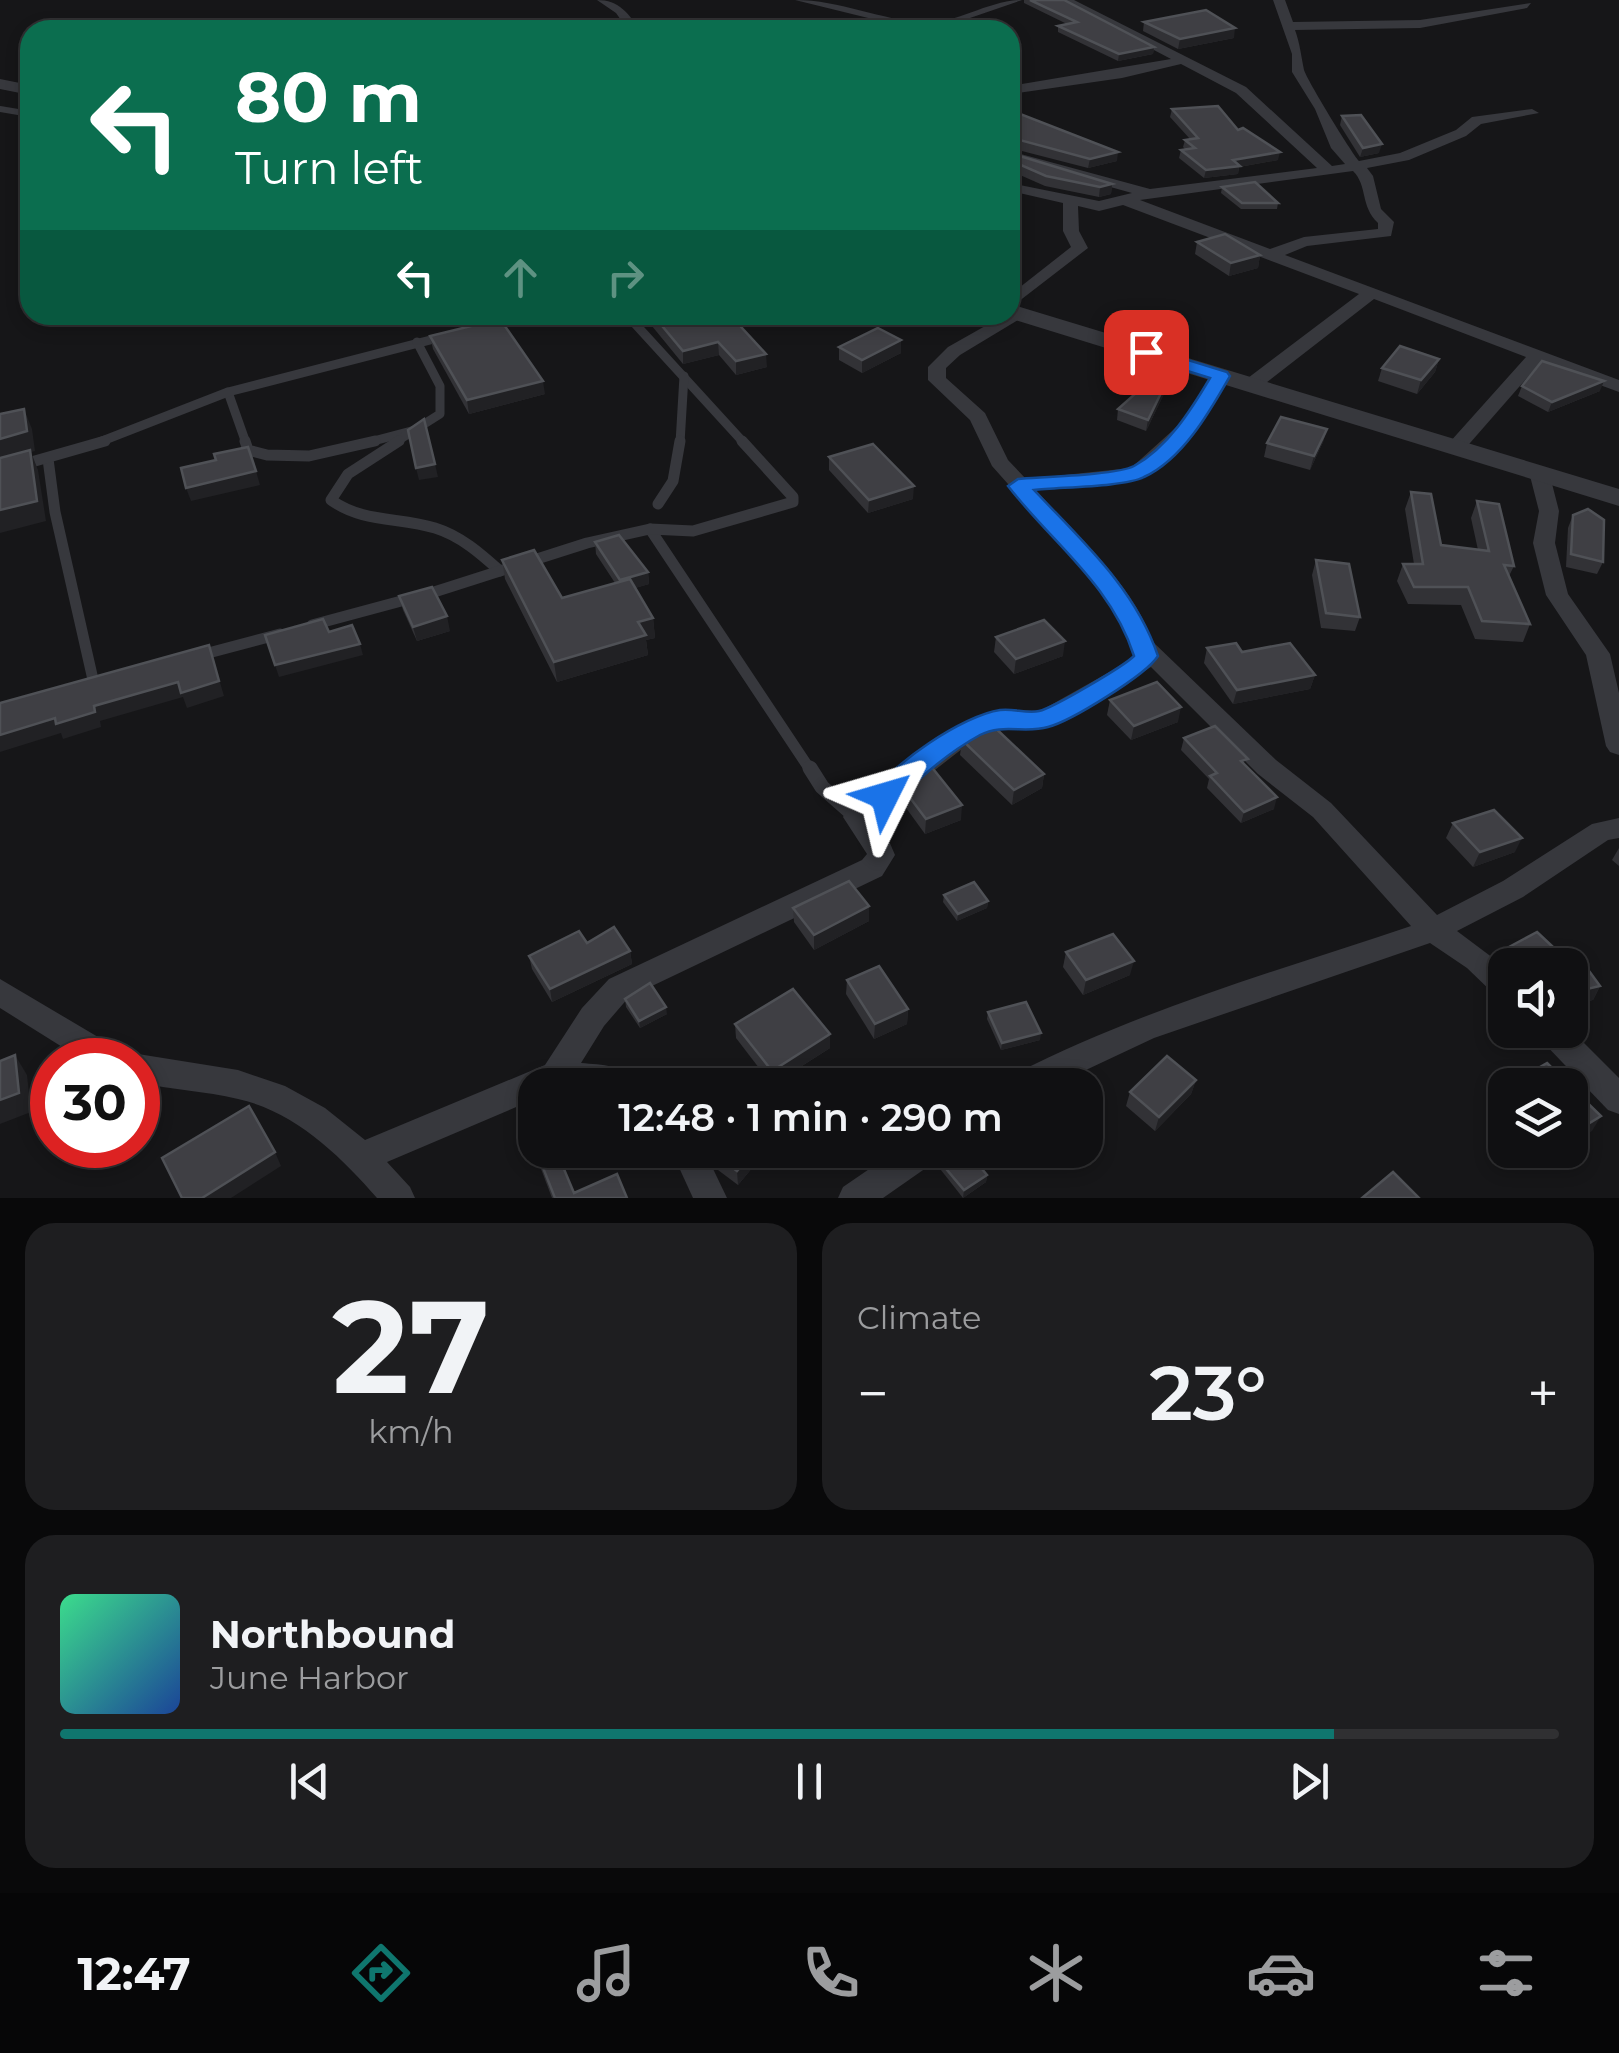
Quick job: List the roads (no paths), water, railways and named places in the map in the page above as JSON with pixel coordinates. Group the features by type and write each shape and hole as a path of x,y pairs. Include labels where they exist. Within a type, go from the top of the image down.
{"street":[{"path":"603,0 627,20"},
{"path":"801,0 886,20"},
{"path":"838,9 856,0"},
{"path":"954,20 1016,0"},
{"path":"1065,0 1240,90 1329,171"},
{"path":"1272,254 1304,242 1385,233 1386,222 1374,212 1366,176 1338,148 1322,109 1298,72 1298,54 1279,0"},
{"path":"1290,26 1420,24 1527,5"},
{"path":"1020,89 1122,74 1184,60"},
{"path":"1020,190 1099,206 1224,180 1329,171 1404,158 1488,116 1532,113"},
{"path":"1020,158 1148,193"},
{"path":"1124,200 1619,386"},
{"path":"1020,302 1080,248 1071,231 1070,202"},
{"path":"1251,385 1374,291"},
{"path":"1020,312 1619,498"},
{"path":"990,325 937,367 937,380 978,417 999,462 1102,575 1134,621 1146,648 1267,766 1322,810 1433,930 1488,970"},
{"path":"1456,447 1538,354"},
{"path":"1018,486 1137,473 1189,426 1220,376"},
{"path":"1540,472 1549,511 1544,543 1557,595 1598,654 1619,746"},
{"path":"560,1068 592,1017 619,988 872,868 881,855 876,841 856,817 971,729 1001,718 1044,720 1139,666 1146,648"},
{"path":"1056,1068 1145,1028 1433,930 1513,890 1601,831 1619,828"},
{"path":"0,992 74,1038"},
{"path":"1571,1048 1612,1085"},
{"path":"160,1072 251,1088 301,1112 363,1156 398,1198"},
{"path":"363,1156 518,1091"},
{"path":"696,1168 710,1198"},
{"path":"855,1198 898,1168"}],"lane":[{"path":"473,330 493,325"},
{"path":"188,659 650,529 693,531 752,518 793,502 793,496 636,325"},
{"path":"0,471 105,441 228,392 454,334"},
{"path":"417,342 435,372 440,414 424,428 346,473 335,485 331,500 345,513 454,535 500,570"},
{"path":"658,504 670,493 678,464 684,376"},
{"path":"228,392 248,450 267,458 316,452 424,428"},
{"path":"48,459 94,684"},
{"path":"650,529 822,787 856,817"},
{"path":"80,687 113,679"}]}
